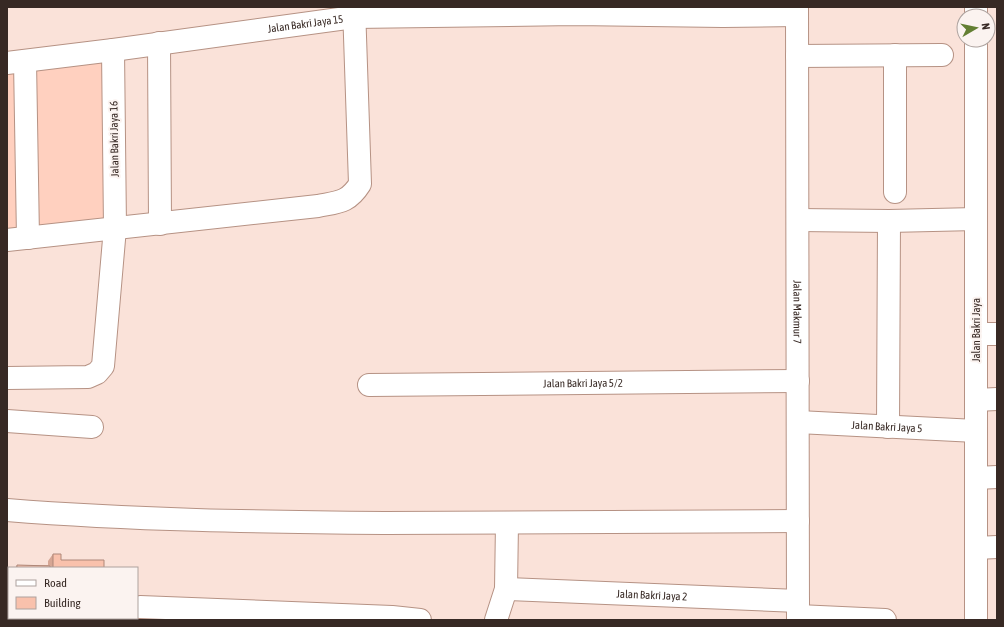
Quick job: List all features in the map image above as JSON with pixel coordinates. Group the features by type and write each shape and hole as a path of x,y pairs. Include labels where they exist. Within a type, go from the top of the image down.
{"street":[{"name":"Jalan Bakri Jaya 15","path":"16,62 113,50 354,12 575,10 723,16 797,11"},
{"name":"Jalan Makmur 7","path":"797,11 798,612"},
{"path":"16,62 17,239 318,206 346,200 354,193 360,184 354,12"},
{"path":"158,43 160,224"},
{"name":"Jalan Bakri Jaya","path":"976,48 976,219 986,334 986,399 976,431 987,478 986,547 976,620"},
{"name":"Jalan Bakri Jaya 16","path":"7,378 88,377 97,372 103,366 115,228 113,50"},
{"path":"895,55 895,192"},
{"path":"798,56 942,55"},
{"path":"798,220 889,221 976,219"},
{"path":"888,427 889,221"},
{"name":"Jalan Bakri Jaya 5/2","path":"369,384 798,381"},
{"path":"7,421 92,427"},
{"name":"Jalan Bakri Jaya 5","path":"798,422 976,431"},
{"path":"7,510 72,515 208,520 507,523 798,521"},
{"path":"496,620 506,589 507,523"},
{"name":"Jalan Bakri Jaya 2","path":"506,589 885,620"},
{"path":"140,607 392,616 420,620"}],"shaded area":[{"path":"118,43 121,232 7,247 7,56"},
{"path":"7,603 8,619 76,619 76,620 7,620"}],"building":[{"path":"53,554 61,554 61,560 104,560 104,567 53,567"},
{"path":"17,565 50,566 50,567 17,567"}]}
